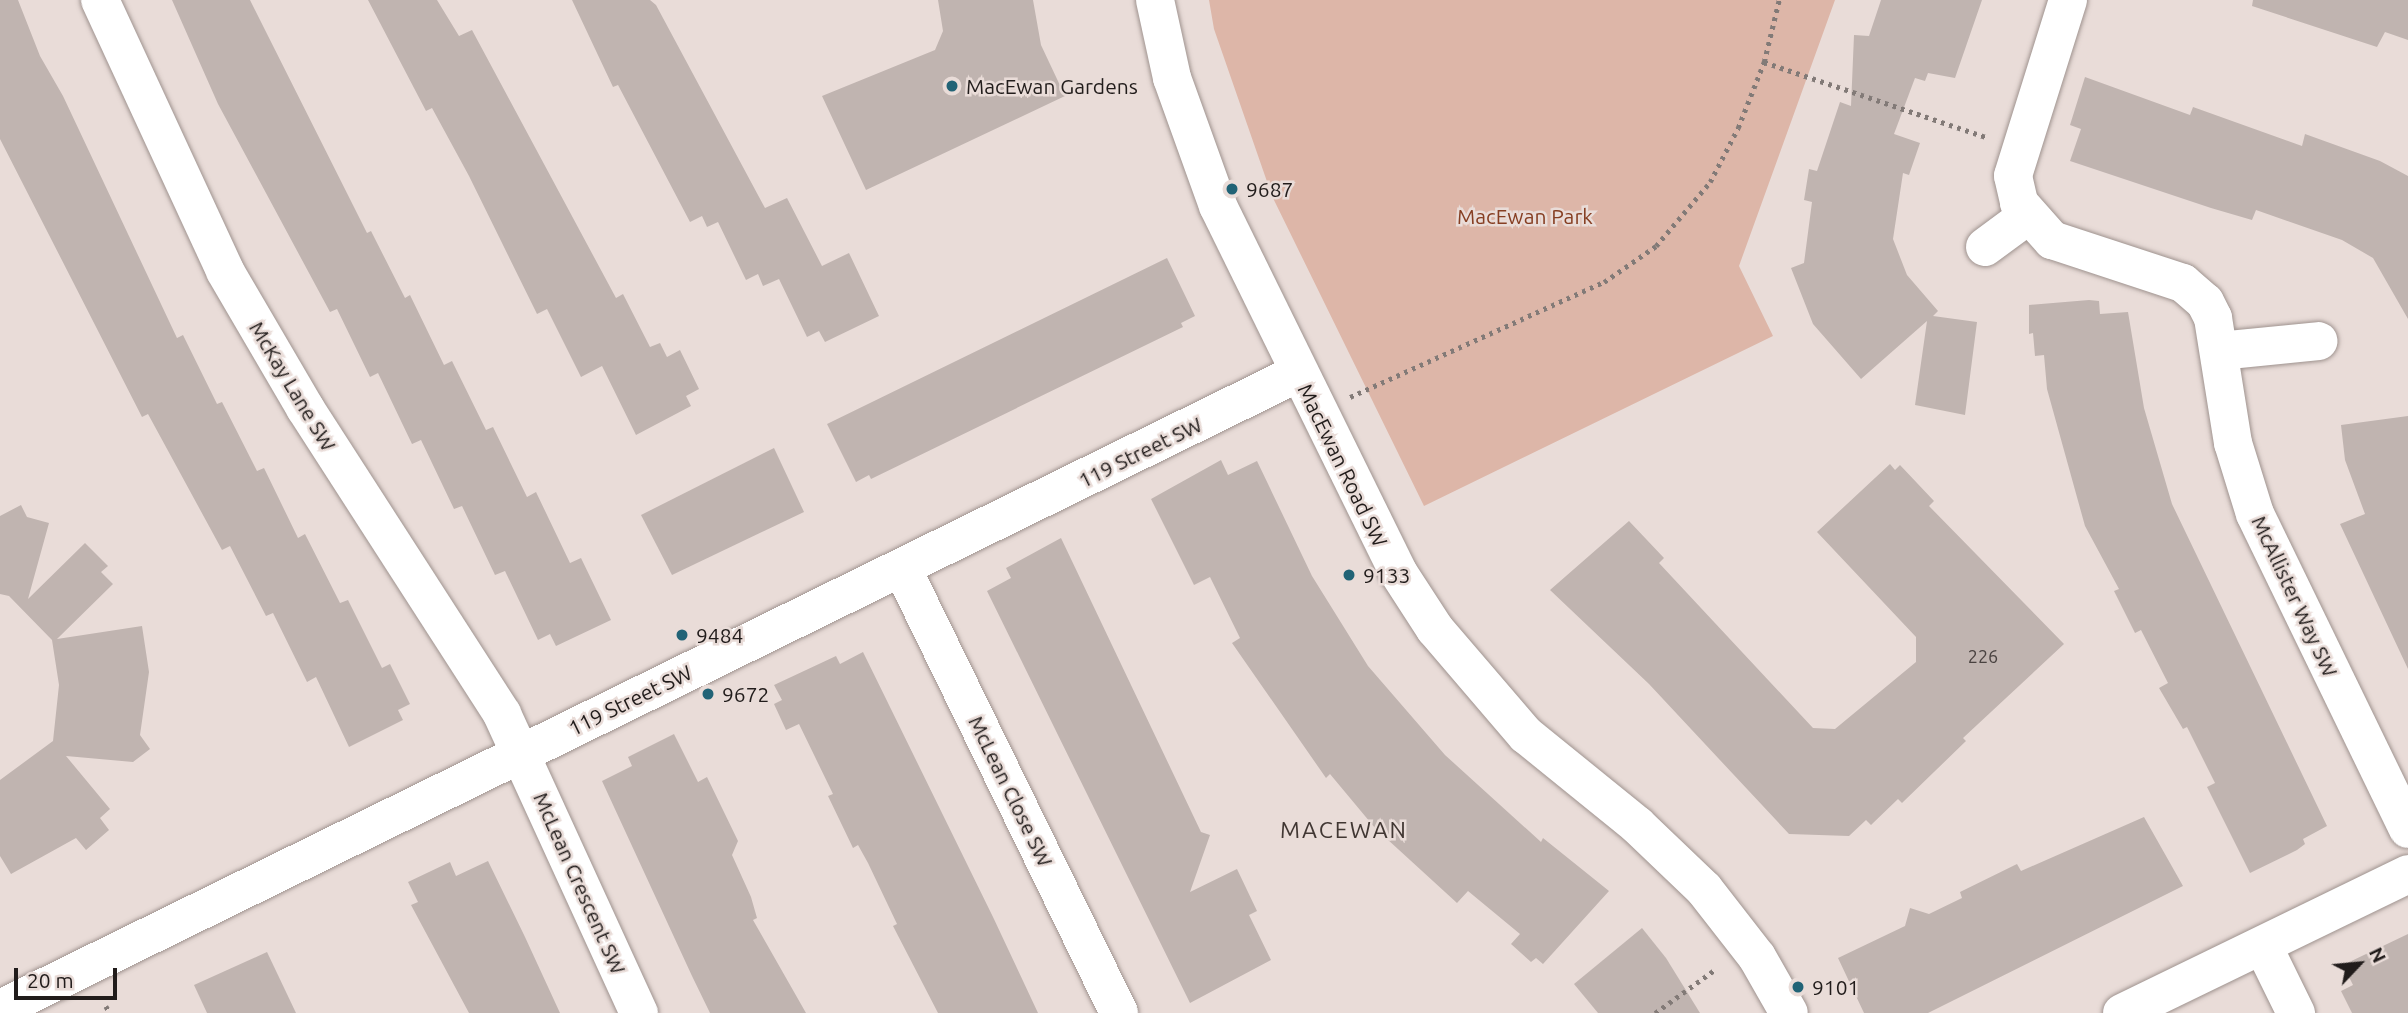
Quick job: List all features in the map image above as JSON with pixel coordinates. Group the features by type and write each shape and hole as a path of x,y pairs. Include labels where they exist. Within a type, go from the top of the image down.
{"street":[{"name":"McKay Lane SW","path":"100,0 225,271 304,408 485,688 521,753"},
{"name":"MacEwan Road SW","path":"1155,0 1172,78 1200,162 1380,542 1435,629 1526,735 1637,825 1704,889 1757,957 1789,1013"},
{"name":"McAllister Way SW","path":"2068,0 2013,176 2014,192 2027,216 2052,240 2183,283 2213,318 2233,443 2255,514 2408,829"},
{"path":"1985,247 2027,216"},
{"path":"2219,351 2319,341"},
{"name":"119 Street SW","path":"0,1009 1298,373"},
{"name":"McLean Close SW","path":"902,568 1119,1013"},
{"name":"McLean Crescent SW","path":"521,753 639,1013"},
{"path":"2122,1013 2408,874"},
{"path":"2263,946 2295,1013"}],"path":[{"path":"1345,400 1631,266 1684,216 1710,182 1738,128 1764,62 1779,0"},
{"path":"1764,62 2022,149"},
{"path":"1655,1013 1713,971"},
{"path":"106,1006 110,1013"}],"green space":[{"name":"MacEwan Park","path":"1209,0 1835,0 1739,266 1773,336 1424,506 1272,196 1214,29"}],"building":[{"path":"0,0 18,0 40,56 63,96 177,338 183,335 217,404 222,402 257,471 264,468 298,538 305,534 340,603 348,600 382,668 390,664 410,704 398,710 403,720 349,747 316,677 307,682 273,613 266,616 230,546 222,550 148,414 142,417 0,139"},
{"path":"172,0 250,0 367,233 371,231 405,298 410,295 444,365 452,361 486,430 493,427 527,497 536,492 570,563 581,558 611,620 556,646 550,634 538,640 505,571 495,575 462,506 454,509 421,440 412,444 378,373 370,377 337,309 330,312 218,104"},
{"path":"368,0 437,0 459,36 472,30 616,298 623,294 650,347 660,343 667,357 680,350 699,389 686,396 691,406 636,435 602,366 581,377 547,309 537,314 469,176 432,108 426,111"},
{"path":"572,0 650,0 656,5 765,208 787,198 822,266 849,253 879,316 825,342 819,331 807,337 779,279 763,286 758,274 746,280 718,222 707,227 702,216 690,222 618,85 613,87"},
{"name":"MacEwan Gardens","path":"938,0 1033,0 1041,45 1065,96 866,190 822,96 935,50 943,31"},
{"path":"1881,0 1982,0 1955,78 1928,73 1925,81 1915,78 1894,134 1920,143 1909,175 1903,173 1893,239 1907,275 1938,311 1933,316 1977,322 1965,415 1915,405 1927,321 1861,379 1813,324 1791,268 1804,263 1812,202 1804,200 1809,169 1817,171 1840,102 1851,106 1854,35 1869,36"},
{"path":"2253,0 2408,0 2408,40 2385,32 2377,47 2252,6"},
{"path":"2085,77 2190,115 2193,107 2302,146 2305,134 2380,161 2408,176 2408,319 2373,258 2342,240 2256,210 2252,220 2070,161 2081,129 2070,125"},
{"path":"1167,258 1195,316 1181,323 1183,327 871,479 869,475 856,482 827,424"},
{"path":"2099,301 2100,314 2128,312 2144,408 2172,504 2327,826 2303,839 2305,844 2297,850 2250,873 2207,787 2215,783 2187,727 2183,729 2159,688 2168,683 2141,630 2135,633 2114,591 2119,589 2085,526 2047,389 2044,355 2035,356 2033,333 2029,334 2029,305"},
{"path":"2408,416 2408,669 2340,524 2365,514 2345,460 2341,425"},
{"path":"774,448 804,512 672,575 641,515"},
{"path":"1221,460 1228,475 1257,461 1312,576 1368,666 1445,755 1541,842 1543,838 1609,891 1543,964 1536,958 1531,962 1511,944 1520,934 1468,891 1457,903 1375,828 1330,774 1326,778 1232,643 1240,638 1210,577 1194,585 1151,499"},
{"path":"1890,464 1895,470 1900,465 1934,501 1929,506 2064,644 1963,738 1966,741 1902,803 1898,799 1871,825 1866,820 1849,836 1789,834 1649,684 1550,590 1629,521 1664,558 1659,563 1813,728 1835,729 1916,662 1916,637 1817,532"},
{"path":"21,505 27,517 49,523 28,599 85,543 108,566 101,572 113,584 57,639 142,626 149,672 140,735 150,749 133,762 66,756 110,809 100,818 109,830 86,850 76,838 11,874 0,856 0,780 53,741 59,685 52,640 9,596 0,594 0,516"},
{"path":"1061,538 1201,832 1210,835 1190,892 1237,869 1257,911 1249,915 1271,960 1190,1003 987,591 1011,578 1006,568"},
{"path":"863,652 1038,1013 938,1013 893,926 897,924 868,863 858,845 853,848 828,796 833,794 799,724 786,730 774,704 782,700 774,685 836,656 840,664"},
{"path":"674,734 698,782 707,777 738,841 732,855 751,897 757,918 753,920 806,1013 710,1013 692,976 602,781 632,766 628,757"},
{"path":"2144,817 2183,886 1928,1013 1864,1013 1838,958 1905,926 1910,908 1929,914 1962,898 1960,892 2017,864 2021,871"},
{"path":"488,861 560,1013 469,1013 411,905 418,902 408,882 450,862 456,876"},
{"path":"1642,928 1666,958 1700,1013 1598,1013 1574,984"},
{"path":"2408,934 2408,1013 2352,1013 2341,991 2353,985 2343,965"},
{"path":"267,952 296,1013 207,1013 194,985"}],"place":[{"name":"MacEwan Gardens","path":"952,86"},
{"name":"9687","path":"1232,189"},
{"name":"9133","path":"1349,575"},
{"name":"9484","path":"682,635"},
{"name":"9672","path":"708,694"},
{"name":"9101","path":"1798,987"}],"district":[{"name":"MACEWAN","path":"1344,830"}]}
